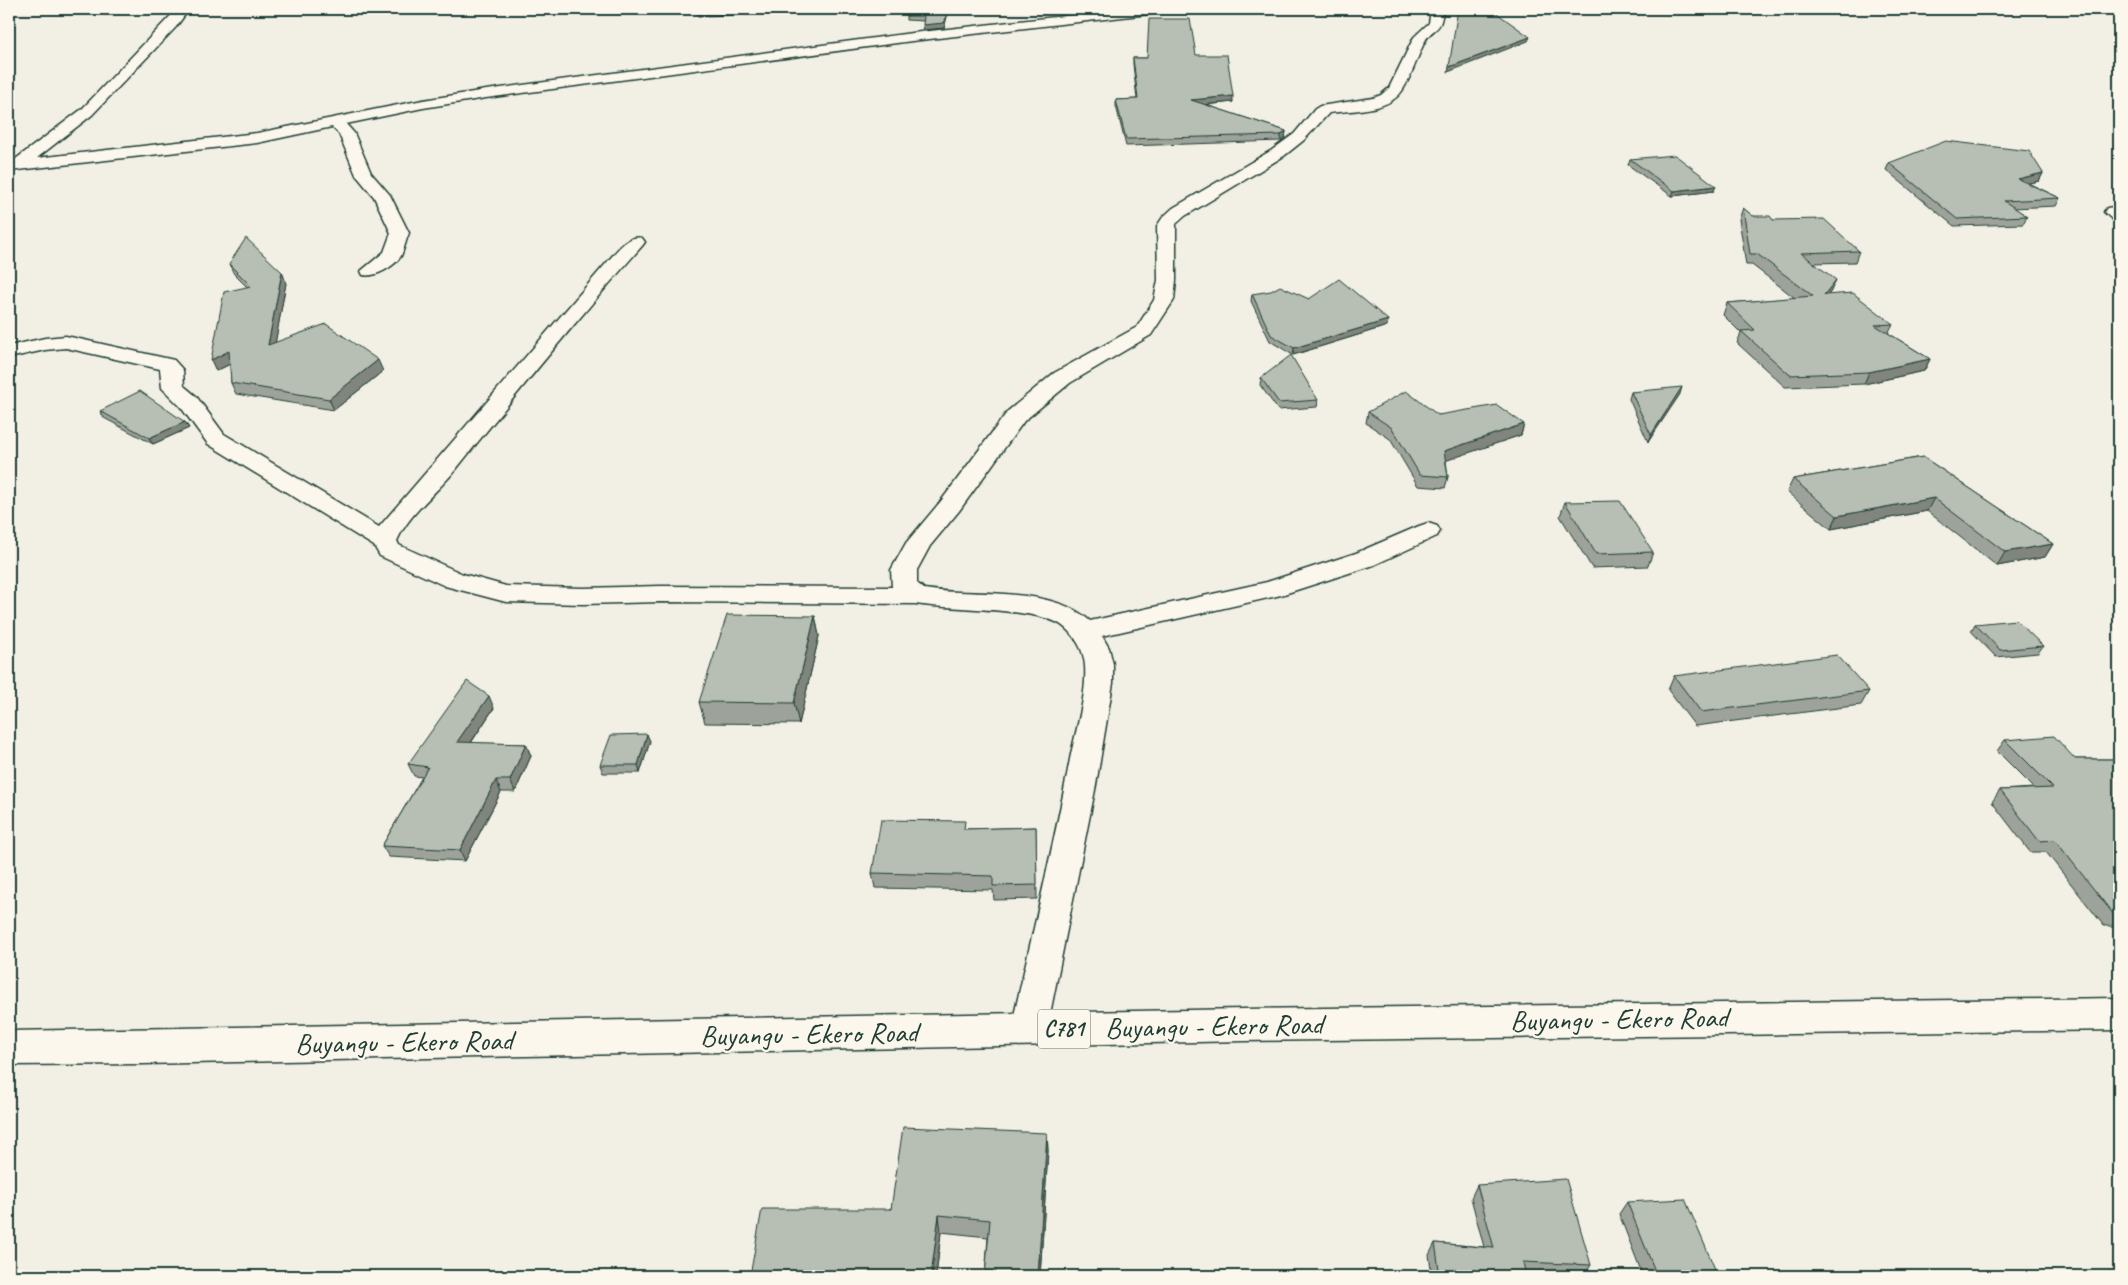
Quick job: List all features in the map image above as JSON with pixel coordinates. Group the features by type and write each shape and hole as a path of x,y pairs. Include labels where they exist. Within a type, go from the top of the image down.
{"street":[{"path":"12,167 87,112 165,31 183,9"},
{"path":"12,167 248,139 423,104 495,93 903,38 1158,9"},
{"path":"916,596 904,586 904,570 910,558 919,543 950,506 1016,416 1062,378 1144,331 1164,300 1166,226 1169,221 1179,212 1278,153 1299,137 1320,112 1326,109 1376,102 1386,98 1395,90 1421,37 1435,24 1437,9"},
{"path":"335,122 346,133 364,175 382,195 400,233 392,255 370,271"},
{"path":"384,542 392,526 428,488 576,307 636,242"},
{"path":"9,352 45,344 66,342 167,364 172,370 173,388 188,401 216,439 384,542 389,550 454,580 506,594 584,596 660,594 916,596 953,601 1025,605 1051,610 1072,619 1085,631 1095,648 1099,664 1099,683 1071,837 1029,1029"},
{"path":"1085,631 1291,584 1364,559 1428,530"},
{"name":"Buyangu - Ekero Road","path":"9,1048 1797,1016 2119,1014"}],"building":[{"path":"698,9 737,9 737,10 697,11"},
{"path":"907,9 948,9 944,23 923,25 924,16 906,16"},
{"path":"1458,9 1491,9 1530,37 1449,67"},
{"path":"1149,19 1190,19 1196,55 1227,55 1233,96 1191,100 1286,131 1281,135 1126,139 1116,100 1138,99 1133,58 1147,58"},
{"path":"1946,141 2029,151 2043,173 2018,179 2060,198 2004,201 2027,216 1957,219 1889,163"},
{"path":"1675,155 1716,186 1674,191 1630,159"},
{"path":"1743,208 1753,216 1770,216 1773,220 1824,219 1859,251 1801,253 1836,280 1824,295 1853,293 1893,324 1875,325 1930,359 1869,372 1790,375 1741,331 1755,330 1727,303 1813,296 1757,254 1750,254"},
{"path":"246,238 282,272 268,345 326,324 378,360 329,399 231,383 229,351 211,360 224,292 251,286 229,264"},
{"path":"1339,279 1388,320 1294,348 1271,335 1252,294 1271,291 1280,286 1309,299"},
{"path":"1291,355 1318,400 1279,403 1261,378"},
{"path":"1682,387 1651,435 1631,392"},
{"path":"140,391 185,422 149,438 100,411"},
{"path":"1406,391 1438,415 1497,405 1524,424 1444,451 1448,477 1420,475 1392,428 1368,412"},
{"path":"1923,457 2053,544 2005,552 1934,498 1837,516 1793,479"},
{"path":"1620,501 1653,552 1596,554 1565,502"},
{"path":"727,615 815,616 794,703 699,702"},
{"path":"2016,620 2043,646 2000,650 1975,624"},
{"path":"1837,655 1869,691 1701,712 1674,676"},
{"path":"467,681 489,696 457,742 526,744 510,780 496,780 460,850 382,846 428,767 408,764"},
{"path":"647,734 638,765 600,765 611,735"},
{"path":"2054,736 2075,759 2119,759 2119,915 2114,915 2055,840 2039,841 2000,790 2053,788 2005,740"},
{"path":"881,820 965,821 964,829 1036,827 1037,885 993,886 993,876 872,873"},
{"path":"903,1127 1047,1133 1038,1276 985,1276 990,1220 939,1215 931,1276 750,1276 762,1209 891,1209"},
{"path":"1566,1179 1591,1265 1523,1262 1526,1276 1440,1276 1435,1243 1494,1248 1477,1185"},
{"path":"1685,1199 1718,1276 1657,1276 1627,1202"}]}
